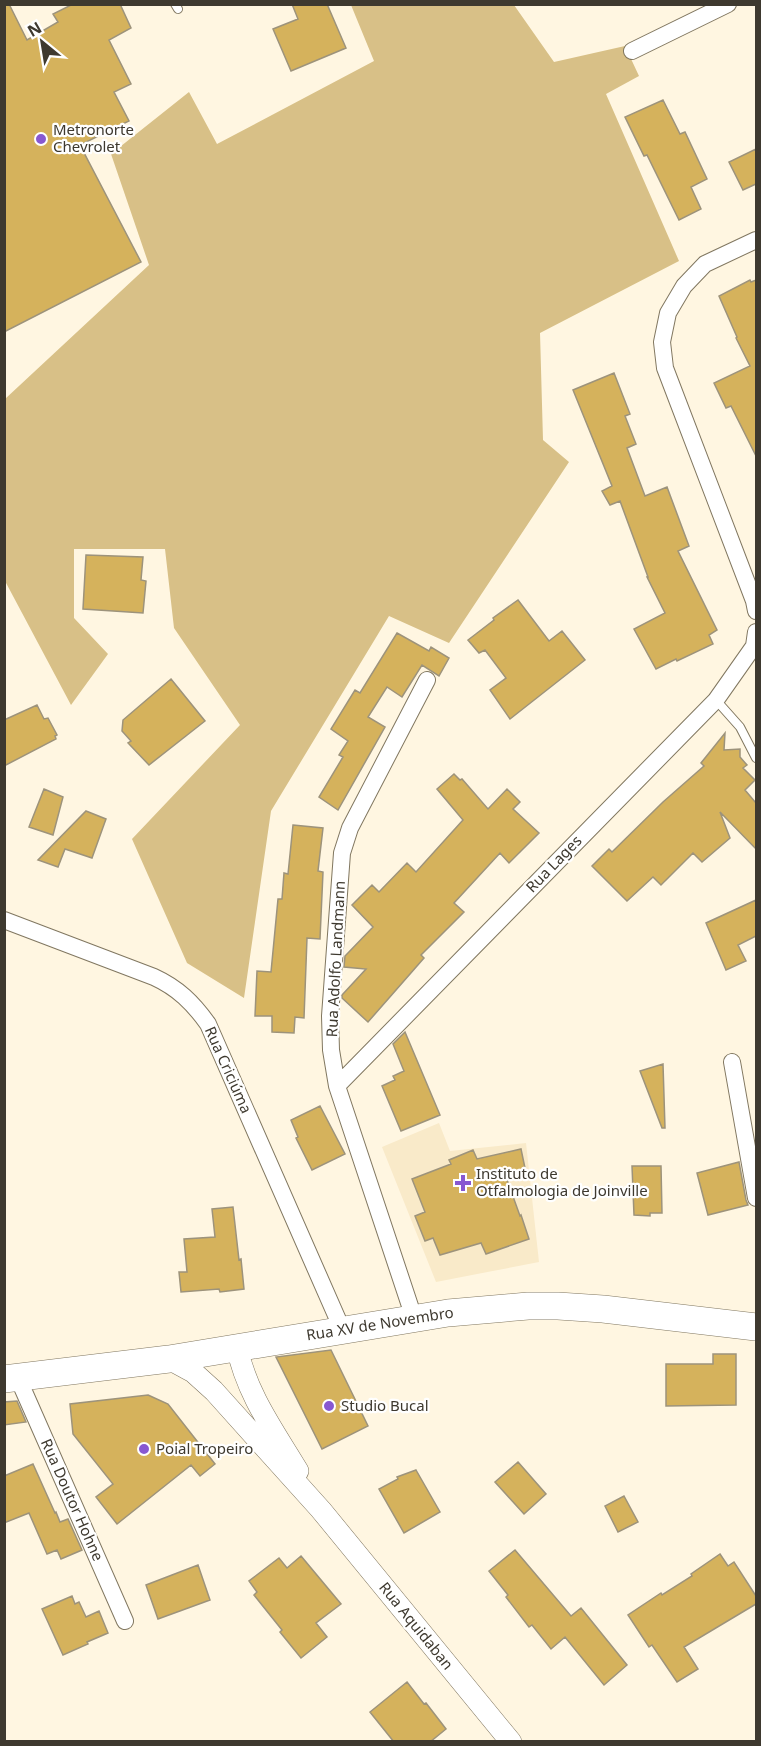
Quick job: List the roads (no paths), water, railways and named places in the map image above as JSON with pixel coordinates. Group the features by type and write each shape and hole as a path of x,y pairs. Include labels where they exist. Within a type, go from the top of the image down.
{"main road":[{"name":"Rua XV de Novembro","path":"11,1379 169,1359 342,1329 498,1308 558,1306 603,1309 756,1327"}],"street":[{"path":"632,51 728,4"},
{"path":"756,240 705,264 684,286 668,313 662,342 665,368 756,611"},
{"name":"Rua Lages","path":"337,1086 716,699 754,646 756,632"},
{"name":"Rua Adolfo Landmann","path":"414,1318 337,1086 331,1050 330,1016 342,853 350,828 427,680"},
{"name":"Rua Criciúma","path":"4,920 154,976 170,984 196,1007 208,1024 342,1329"},
{"path":"732,1062 756,1198"},
{"name":"Rua Aquidaban","path":"237,1347 249,1389 321,1510"},
{"name":"Rua Aquidaban","path":"169,1359 193,1372 214,1391 321,1510 511,1742"},
{"name":"Rua Doutor Hohne","path":"11,1379 125,1621"}],"lane":[{"path":"716,699 740,727 756,758"}],"place":[{"name":"Metronorte Chevrolet","path":"41,139"},
{"name":"Instituto de Otfalmologia de Joinville","path":"463,1183"},
{"name":"Studio Bucal","path":"329,1406"},
{"name":"Poial Tropeiro","path":"144,1449"}]}
